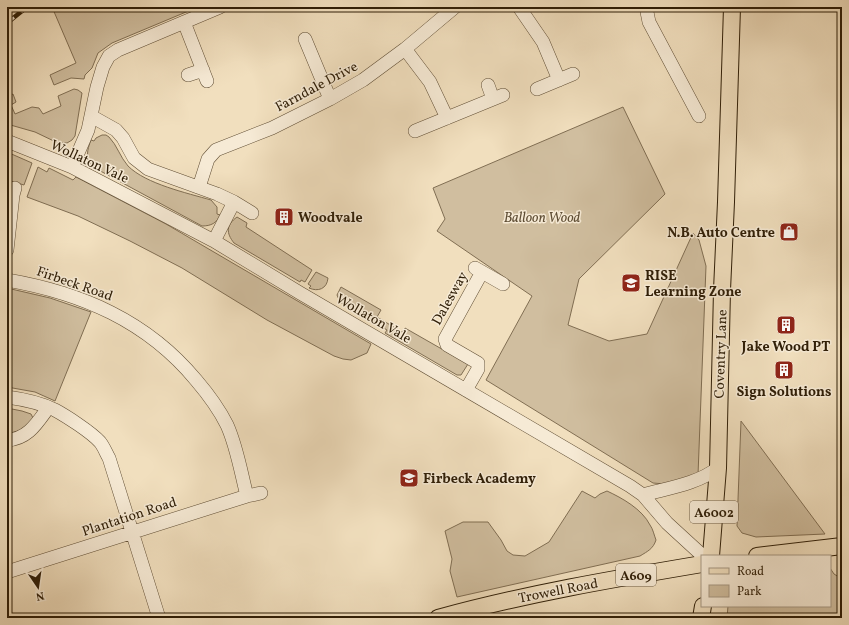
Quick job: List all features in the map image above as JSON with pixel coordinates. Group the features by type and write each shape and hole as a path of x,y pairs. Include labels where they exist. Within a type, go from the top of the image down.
{"main road":[{"name":"Coventry Lane","path":"711,555 718,468 722,290 732,7"},
{"path":"766,555 842,546"},
{"name":"Trowell Road","path":"438,618 556,590 701,564"},
{"path":"701,618 703,607"}],"street":[{"path":"72,167 82,145 103,67 109,56 118,50 220,7"},
{"path":"519,7 543,42 560,80"},
{"path":"646,7 649,22 694,92 699,116"},
{"name":"Farndale Drive","path":"199,187 208,159 216,150 272,128 330,99 373,74 405,49 447,9"},
{"path":"184,22 205,75 188,75"},
{"path":"305,39 304,55 330,99"},
{"path":"405,49 430,82 447,118"},
{"path":"537,89 573,74"},
{"path":"415,131 498,97 488,85"},
{"path":"91,116 116,130 123,138 134,158 148,169 163,176 199,187 234,202 252,213"},
{"name":"Wollaton Vale","path":"7,141 72,167 214,241 643,495 667,523 702,555"},
{"path":"7,250 15,188"},
{"path":"214,241 234,202"},
{"name":"Dalesway","path":"466,390 478,368 478,363 447,345 445,339 478,270 503,284"},
{"name":"Firbeck Road","path":"7,280 28,283 96,305 112,312 147,333 165,348 186,368 221,414 234,444 247,496"},
{"path":"7,397 21,399 54,410 86,431 99,441 104,448 109,458 159,618"},
{"path":"7,440 20,437 34,428 48,408"},
{"path":"643,495 692,481 710,474 718,468"},
{"name":"Plantation Road","path":"7,572 131,532 261,493"}],"green space":[{"path":"52,7 198,7 112,43 98,53 92,68 85,75 84,79 71,78 54,85 50,75 76,63"},
{"path":"74,89 82,93 75,136 67,143 58,143 35,132 7,124 7,97 13,94 16,102 11,105 15,114 32,107 39,108 43,114 61,106 58,96"},
{"name":"Balloon Wood","path":"623,107 665,194 579,279 568,325 609,341 647,334 693,233 699,240 706,266 698,475 665,484 653,483 486,380 532,296 437,231 445,219 433,188"},
{"path":"102,135 109,137 128,166 145,178 179,191 211,200 217,207 217,214 220,215 217,220 211,225 202,226 93,167 88,158 88,147 91,140 94,141"},
{"path":"7,152 32,163 24,185 7,180"},
{"path":"38,167 47,172 49,168 73,180 76,177 166,224 371,344 367,353 351,360 334,356 267,320 182,268 130,241 78,216 27,197"},
{"path":"237,217 247,223 246,227 312,270 305,282 301,280 300,282 234,243 228,229 233,220"},
{"path":"316,272 328,278 326,285 322,289 316,290 309,288 311,286 308,284"},
{"path":"341,287 381,310 377,317 402,332 405,328 468,364 461,375 457,375 385,333 387,330 359,313 360,311 353,307 351,309 340,302 337,295"},
{"path":"7,288 50,298 91,312 55,401 35,392 7,387"},
{"path":"7,408 31,414 33,418 29,427 7,435"},
{"path":"741,421 825,534 756,537 742,533 737,526"},
{"path":"582,491 595,498 607,491 637,509 653,530 656,540 652,548 640,556 457,597 450,571 452,559 445,531 463,522 488,522 507,551 513,555 525,556 549,542"},
{"path":"831,570 834,574 842,579 842,618 727,618 728,607 831,607"}],"railway":[{"path":"7,12 13,7"},
{"path":"7,23 27,7"}],"place":[{"name":"Woodvale","path":"284,217"},
{"name":"N.B. Auto Centre","path":"789,232"},
{"name":"RISE Learning Zone","path":"631,283"},
{"name":"Jake Wood PT","path":"786,325"},
{"name":"Sign Solutions","path":"784,370"},
{"name":"Firbeck Academy","path":"409,478"}]}
